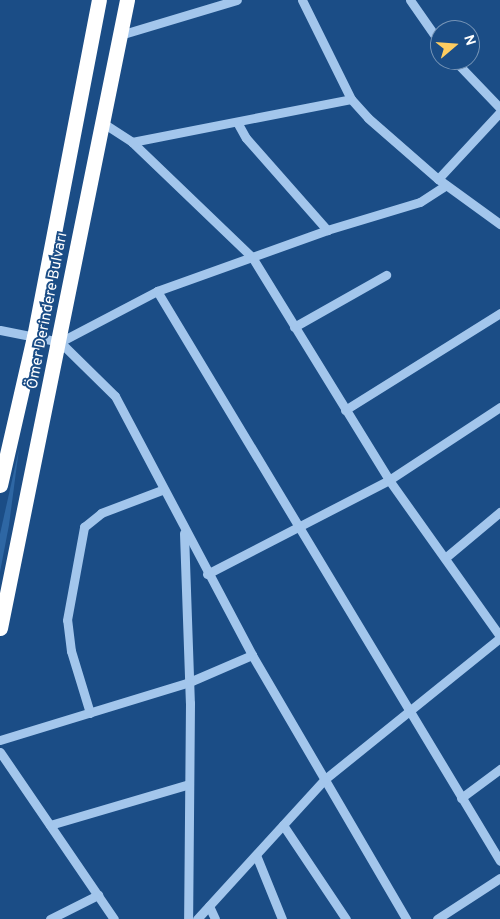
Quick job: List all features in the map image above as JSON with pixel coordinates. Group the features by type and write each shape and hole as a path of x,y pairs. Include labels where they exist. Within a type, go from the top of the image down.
{"highway":[{"name":"Ömer Derindere Bulvarı","path":"0,485 34,337 99,0"},
{"name":"Ömer Derindere Bulvarı","path":"0,628 60,342 127,0"}],"street":[{"path":"120,35 237,0"},
{"path":"302,0 351,99 438,179 500,224"},
{"path":"410,0 430,29"},
{"path":"438,179 500,110 463,70"},
{"path":"132,142 351,99"},
{"path":"237,122 246,138 328,230"},
{"path":"102,123 132,142 252,257 389,480 500,637 325,779 197,919"},
{"path":"60,342 157,291 328,230 420,202 446,185"},
{"path":"294,327 386,275"},
{"path":"157,291 298,525 408,713 500,861"},
{"path":"345,410 500,313"},
{"path":"0,330 60,342 114,396 162,490 252,655 406,919"},
{"path":"207,574 298,525 389,480 500,407"},
{"path":"90,713 71,651 67,620 84,527 101,513 162,490"},
{"path":"445,558 500,512"},
{"path":"184,530 189,784 188,919"},
{"path":"0,740 187,683 252,655"},
{"path":"0,752 114,919"},
{"path":"461,798 500,768"},
{"path":"50,825 189,784"},
{"path":"283,825 346,919"},
{"path":"256,855 282,919"},
{"path":"437,919 500,878"},
{"path":"50,919 98,895"},
{"path":"209,906 215,919"}],"shaded area":[{"path":"19,449 9,525 0,572 0,534"}]}
